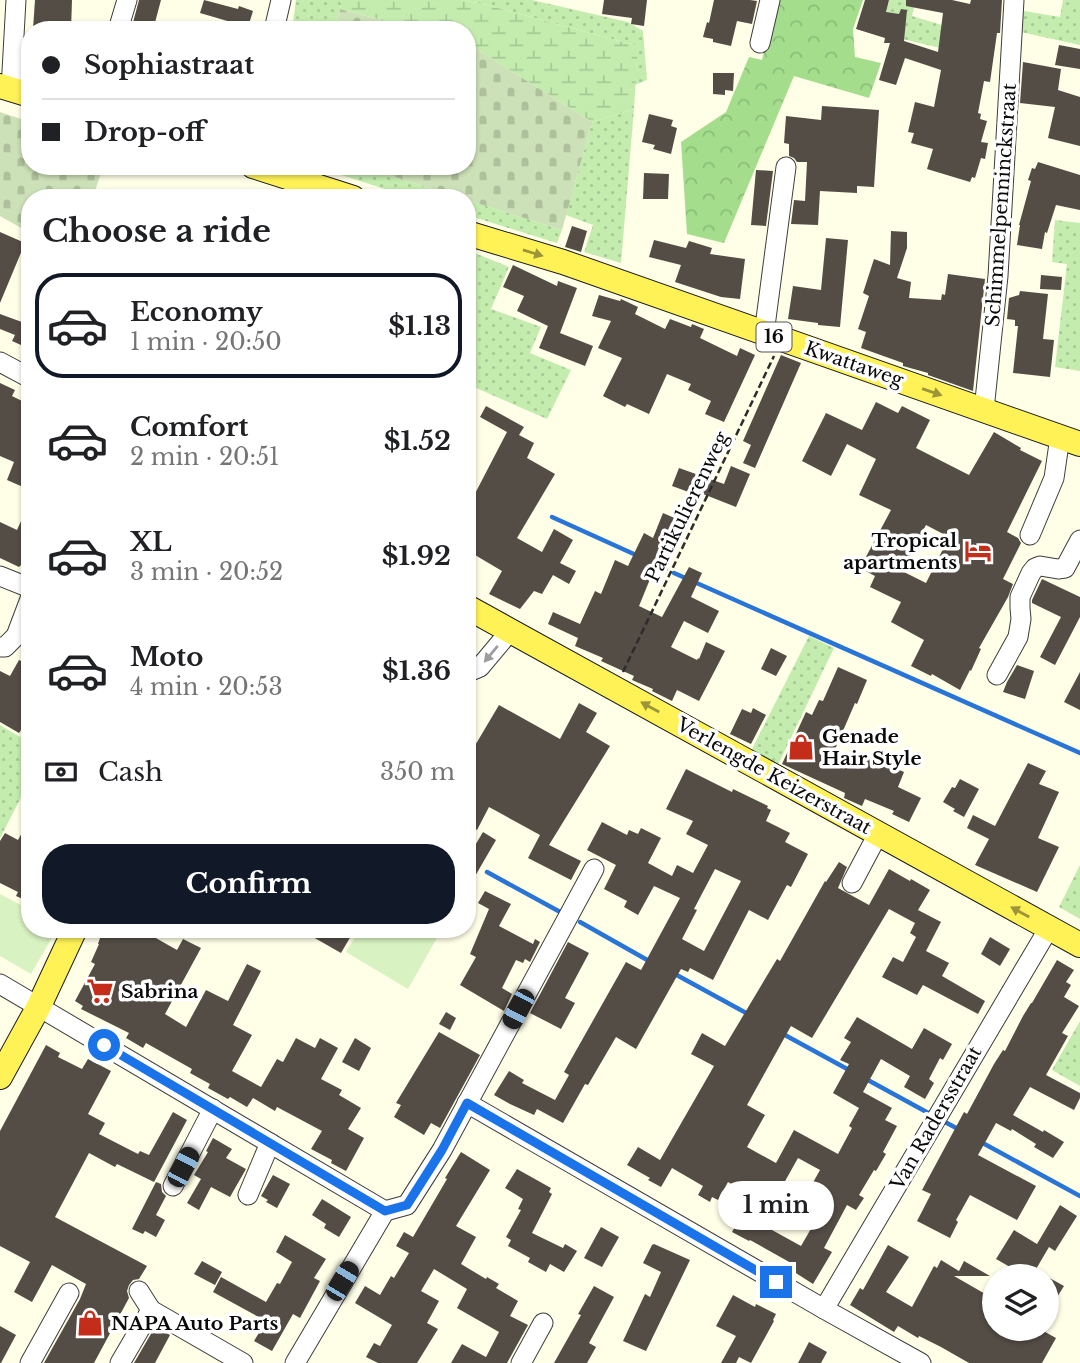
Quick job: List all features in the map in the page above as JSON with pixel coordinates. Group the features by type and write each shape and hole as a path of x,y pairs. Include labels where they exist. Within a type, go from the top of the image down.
{"main road":[{"path":"276,175 311,189"},
{"name":"Kwattaweg","path":"476,236 564,262 1070,440"},
{"name":"Verlengde Keizerstraat","path":"476,612 1080,945"},
{"path":"0,1077 39,1006 71,938"}],"street":[{"path":"13,90 16,0"},
{"path":"121,21 127,0"},
{"path":"276,21 281,0"},
{"path":"760,43 770,0"},
{"name":"Schimmelpenninckstraat","path":"984,410 998,276 1014,0"},
{"path":"773,336 786,167"},
{"path":"0,362 21,372"},
{"path":"1030,535 1070,440"},
{"path":"997,675 1018,637 1020,597 1031,573 1040,566 1065,568 1080,540"},
{"path":"0,576 21,584"},
{"path":"15,642 21,625"},
{"path":"476,669 511,630"},
{"path":"852,883 878,834"},
{"path":"295,1363 385,1211 407,1205 442,1150 594,869"},
{"name":"Van Radersstraat","path":"824,1309 1049,928"},
{"path":"0,984 385,1211"},
{"path":"467,1103 921,1363"},
{"path":"173,1186 213,1109"},
{"path":"248,1195 270,1143"},
{"path":"139,1291 151,1310 243,1363"},
{"path":"30,1363 69,1293"},
{"path":"120,1363 151,1310"},
{"path":"521,1363 543,1323"}],"path":[{"name":"Partikulierenweg","path":"616,688 773,336"}],"green space":[{"path":"296,0 342,0 337,21 293,21"},
{"path":"342,0 461,0 638,46 634,109 592,122 476,49 476,21 385,21 340,9"},
{"path":"461,0 532,0 628,22 643,31 647,80 635,85 638,46"},
{"path":"777,0 863,0 853,29 855,57 881,63 869,98 794,76 724,243 687,234 681,142 726,112 749,57 762,60"},
{"path":"889,0 916,0 912,16 952,28 949,50 881,34"},
{"path":"1063,0 1080,0 1080,45 1016,31 1018,10 1060,17"},
{"path":"340,9 385,21 337,21"},
{"path":"476,49 592,122 562,230 476,203 476,189 432,189 389,175 476,175"},
{"path":"634,109 621,263 584,252 593,225 566,215 592,122"},
{"path":"0,112 21,119 21,175 100,175 96,189 21,189 21,228 0,216"},
{"path":"341,175 389,175 432,189 385,189"},
{"path":"476,203 562,230 557,243 476,218"},
{"path":"1055,220 1080,223 1080,371 1055,367 1067,264 1052,262"},
{"path":"476,253 509,267 491,309 541,327 530,353 571,370 547,419 476,388"},
{"path":"809,636 834,648 777,767 751,751"},
{"path":"0,725 21,738 21,797 0,838"},
{"path":"1080,865 1080,919 1059,907"},
{"path":"0,894 21,905 21,938 52,938 31,974 0,956"},
{"path":"355,938 437,938 408,989 346,952"},
{"path":"1080,1021 1080,1086 1052,1070"}],"building":[{"path":"35,0 72,0 71,21 34,21"},
{"path":"139,0 161,0 155,21 133,21"},
{"path":"204,0 253,11 250,21 227,21 200,13"},
{"path":"604,0 647,0 644,26 631,24 632,18 602,14"},
{"path":"714,0 757,1 752,24 737,21 731,46 703,37"},
{"path":"865,0 889,0 886,12 899,14 901,9 907,10 904,41 938,52 943,13 906,6 906,0 952,0 970,4 971,0 1002,0 1000,33 997,33 990,82 984,81 978,113 981,114 980,119 987,121 981,142 988,143 985,159 981,158 975,178 972,177 970,182 927,169 933,149 911,143 914,133 908,132 915,102 934,107 941,70 905,58 896,85 879,80 890,43 884,43 885,38 856,29"},
{"path":"1059,45 1080,49 1080,69 1055,65"},
{"path":"1023,62 1061,69 1058,90 1080,97 1080,146 1048,138 1055,107 1020,103"},
{"path":"713,73 734,73 733,91 725,90 725,95 713,94"},
{"path":"822,106 879,110 874,187 857,186 857,193 820,191 818,225 791,224 794,200 805,201 807,162 797,162 789,156 789,144 784,143 786,116 821,120"},
{"path":"649,114 673,120 671,126 677,128 671,154 653,149 655,145 642,142"},
{"path":"1038,162 1080,175 1080,210 1056,205 1047,233 1045,232 1042,249 1017,245 1019,225 1031,181 1028,180 1032,168 1035,169"},
{"path":"756,170 773,171 766,226 751,225"},
{"path":"644,173 669,174 668,199 643,199"},
{"path":"572,226 587,231 581,252 565,247"},
{"path":"891,231 907,232 907,248 897,278 911,282 909,298 941,300 942,294 945,295 948,274 985,279 973,391 861,348 866,332 858,329 869,296 863,293 874,259 890,265"},
{"path":"0,232 21,241 21,253 0,303"},
{"path":"826,238 848,240 840,327 788,319 793,286 821,290"},
{"path":"654,240 686,248 689,241 712,248 710,254 745,259 740,299 721,297 675,282 681,265 649,257"},
{"path":"513,265 557,286 558,281 577,288 560,333 593,346 585,366 539,348 548,326 517,311 524,296 503,287"},
{"path":"1041,275 1062,277 1061,290 1040,289"},
{"path":"1020,291 1048,294 1043,339 1054,340 1050,377 1013,373 1018,326 1015,326 1015,320 1007,319 1009,298 1019,295"},
{"path":"599,295 620,301 621,299 638,307 635,314 665,329 670,319 691,327 692,324 704,329 700,338 737,356 740,348 755,355 724,422 705,414 711,401 688,390 691,384 667,374 649,414 627,404 625,407 603,396 622,358 598,348 611,321 592,316"},
{"path":"0,314 21,322 21,345 12,341 15,335 0,329"},
{"path":"781,355 801,363 755,468 743,463 751,445 743,441"},
{"path":"0,383 15,390 12,396 21,400 21,486 7,480 14,462 0,456"},
{"path":"876,402 898,413 902,406 930,420 916,448 969,475 994,432 1042,461 1007,532 1021,543 1003,579 1013,584 960,690 911,666 924,640 891,622 901,602 870,587 875,576 860,568 891,510 859,495 876,459 847,444 831,476 802,461 826,413 862,430","holes":["926,525 949,537 926,583 902,571"]},
{"path":"486,406 524,427 519,435 534,443 527,458 555,474 517,538 542,552 554,529 573,540 560,563 576,571 569,584 553,575 542,594 534,591 520,609 489,594 502,571 476,556 476,492 507,432 480,417"},
{"path":"731,466 750,474 736,507 698,492 697,495 672,486 679,468 724,484"},
{"path":"663,513 679,520 669,546 671,547 662,565 657,562 639,606 662,617 689,567 702,573 691,597 719,611 708,633 684,621 671,647 697,660 706,642 725,651 699,701 677,690 672,701 652,691 653,689 632,680 634,676 575,646 578,638 548,624 553,612 580,624 595,591 601,594 615,560 628,566 644,533 653,538"},
{"path":"21,521 19,567 0,558 0,522 17,530"},
{"path":"1042,579 1080,597 1080,617 1055,665 1040,657 1061,617 1032,603"},
{"path":"771,648 787,656 776,676 761,669"},
{"path":"19,660 21,661 19,733 0,722 0,671 10,676"},
{"path":"1017,665 1034,671 1025,699 1003,692"},
{"path":"838,667 867,680 833,754 858,765 863,754 904,772 898,787 921,798 909,822 892,814 894,811 865,799 862,806 844,798 845,793 782,764 806,712 812,715 819,700 823,701"},
{"path":"1080,672 1080,710 1064,702"},
{"path":"579,703 597,713 586,732 610,746 549,845 581,861 571,880 528,858 540,835 489,807 476,829 476,744 499,705 560,739"},
{"path":"753,708 766,715 751,744 730,734 742,709 751,713"},
{"path":"1028,763 1046,771 1039,784 1059,792 1038,838 1059,847 1037,892 975,865 989,839 967,828 973,815 995,826"},
{"path":"686,769 768,806 771,810 766,821 790,833 785,842 808,854 791,887 787,885 768,920 749,910 713,980 690,968 688,972 681,969 636,1049 616,1037 563,1123 537,1109 534,1115 494,1095 509,1071 524,1080 522,1083 555,1100 569,1075 564,1072 626,962 641,970 680,898 654,886 638,915 624,907 627,901 604,889 616,865 587,850 602,822 627,835 629,830 638,834 641,828 661,838 648,863 672,876 677,865 693,873 708,845 686,834 693,821 666,809","holes":["715,869 741,881 704,951 682,939"]},
{"path":"960,779 979,789 964,817 943,802"},
{"path":"483,832 496,840 476,874 476,844"},
{"path":"5,833 18,840 21,834 21,898 16,896 18,892 0,883 0,841"},
{"path":"839,862 847,867 838,888 869,905 889,869 930,890 918,910 941,922 926,951 949,963 942,976 985,1001 978,1014 923,985 917,995 882,977 893,957 903,962 916,937 910,933 915,923 889,909 812,1038 791,1026 747,1105 765,1115 747,1147 776,1163 794,1130 838,1154 859,1108 833,1093 849,1064 840,1060 851,1042 844,1038 857,1017 912,1049 924,1028 952,1044 943,1060 940,1058 929,1079 934,1083 925,1099 904,1087 910,1076 881,1059 863,1092 892,1108 885,1120 897,1126 883,1152 886,1154 859,1195 864,1198 856,1210 847,1205 824,1248 832,1252 813,1284 788,1268 791,1263 732,1232 753,1196 728,1182 718,1200 712,1197 710,1202 698,1195 703,1186 672,1168 661,1187 627,1165 638,1147 660,1160 714,1066 691,1054 702,1033 725,1046 777,959 780,961","holes":["798,1158 820,1170 806,1195 784,1183","786,1204 816,1220 801,1246 772,1230"]},
{"path":"485,891 511,904 499,926 533,944 535,939 540,942 530,962 525,959 523,963 516,960 502,988 512,994 504,1011 460,985 476,957 470,954 489,909 478,903"},
{"path":"990,937 1010,949 1000,966 981,954"},
{"path":"100,938 156,938 177,950 183,939 201,948 165,1014 186,1027 206,990 228,1001 247,964 261,971 233,1025 252,1035 232,1071 261,1087 277,1059 283,1062 296,1038 315,1048 320,1038 338,1048 321,1079 342,1090 339,1095 361,1108 348,1129 364,1138 346,1171 311,1149 322,1131 277,1107 275,1111 253,1098 247,1107 230,1097 228,1099 208,1088 210,1084 190,1073 192,1069 146,1043 143,1048 126,1038 129,1033 81,1009 83,1006 75,1001 95,964 91,962"},
{"path":"315,938 350,938 341,953"},
{"path":"568,942 589,953 565,998 575,1003 561,1029 530,1013"},
{"path":"1057,960 1074,970 1066,982 1071,985 1064,997 1079,1006 1062,1033 1068,1036 1046,1075 1080,1093 1080,1098 1074,1110 1030,1087 1013,1115 1064,1142 1053,1158 1012,1129 1011,1131 996,1123 978,1155 1036,1186 1017,1220 970,1195 956,1220 958,1222 950,1238 917,1221 931,1194 922,1190 964,1112 967,1114"},
{"path":"446,1012 456,1018 450,1030 439,1024"},
{"path":"439,1032 480,1055 440,1128 431,1123 424,1135 394,1117 401,1105 396,1103"},
{"path":"355,1038 371,1048 359,1071 342,1062"},
{"path":"46,1045 60,1053 58,1057 82,1069 88,1059 111,1071 88,1114 105,1123 99,1134 138,1154 140,1151 149,1155 173,1112 187,1120 154,1182 117,1164 115,1167 89,1153 55,1217 147,1266 139,1279 133,1280 129,1285 129,1298 94,1363 44,1363 86,1284 52,1265 32,1302 14,1292 30,1262 0,1246 0,1131"},
{"path":"213,1138 232,1149 226,1158 246,1169 230,1197 211,1187 199,1210 187,1203 201,1179 194,1175"},
{"path":"461,1152 490,1170 456,1226 476,1237 461,1264 499,1284 496,1288 518,1301 510,1316 528,1325 507,1363 451,1363 462,1344 486,1357 499,1332 457,1308 467,1289 434,1269 421,1291 439,1301 427,1323 438,1329 417,1363 378,1363 366,1357 374,1343 380,1346 392,1325 355,1303 365,1286 380,1295 391,1276 394,1278 409,1253 396,1246 404,1232 413,1237"},
{"path":"517,1169 551,1188 549,1192 552,1194 532,1233 563,1248 565,1244 577,1251 564,1272 550,1264 546,1272 528,1262 530,1258 508,1246 511,1240 506,1237 521,1210 518,1209 523,1199 505,1188"},
{"path":"273,1175 290,1184 277,1208 261,1196"},
{"path":"156,1182 161,1184 162,1192 166,1196 156,1215 165,1220 156,1237 145,1231 143,1234 132,1229"},
{"path":"322,1199 351,1217 339,1237 324,1228 326,1224 312,1215"},
{"path":"1060,1205 1077,1216 1055,1251 1049,1247 1039,1264 1005,1264 996,1259 1014,1230 1037,1244"},
{"path":"601,1227 619,1237 602,1267 584,1258"},
{"path":"285,1235 326,1259 314,1278 320,1281 300,1318 293,1314 272,1351 254,1341 266,1321 213,1292 221,1277 266,1302 292,1262 276,1252"},
{"path":"654,1244 690,1260 646,1351 623,1341 645,1294 650,1297 661,1272 643,1263"},
{"path":"888,1245 909,1257 886,1292 912,1307 934,1266 937,1268 941,1260 959,1271 964,1261 982,1271 982,1276 954,1276 982,1292 982,1341 1054,1341 1042,1363 969,1363 898,1326 894,1332 850,1305 860,1288 863,1290"},
{"path":"202,1261 222,1272 215,1285 194,1274"},
{"path":"594,1286 614,1297 589,1343 596,1347 587,1363 554,1363 581,1315 578,1314"},
{"path":"733,1295 776,1314 751,1363 739,1357 736,1363 721,1363 736,1336 716,1326"},
{"path":"0,1326 16,1335 1,1363 0,1363"},
{"path":"155,1327 170,1335 155,1363 134,1363"},
{"path":"809,1342 827,1352 821,1363 798,1363"}],"waterway":[{"path":"552,517 636,555"},
{"path":"650,562 666,569"},
{"path":"674,573 1080,753"},
{"path":"487,872 562,913"},
{"path":"580,922 649,961"},
{"path":"673,973 748,1014"},
{"path":"783,1034 849,1070"},
{"path":"866,1079 932,1115"},
{"path":"943,1121 960,1130"},
{"path":"979,1141 1080,1196"}],"place":[{"name":"Tropical apartments","path":"978,551"},
{"name":"Genade Hair Style","path":"801,747"},
{"name":"Sabrina","path":"100,991"},
{"name":"NAPA Auto Parts","path":"90,1323"}],"route":[{"path":"104,1045 385,1211 407,1205 442,1150 467,1103 776,1282"}]}
